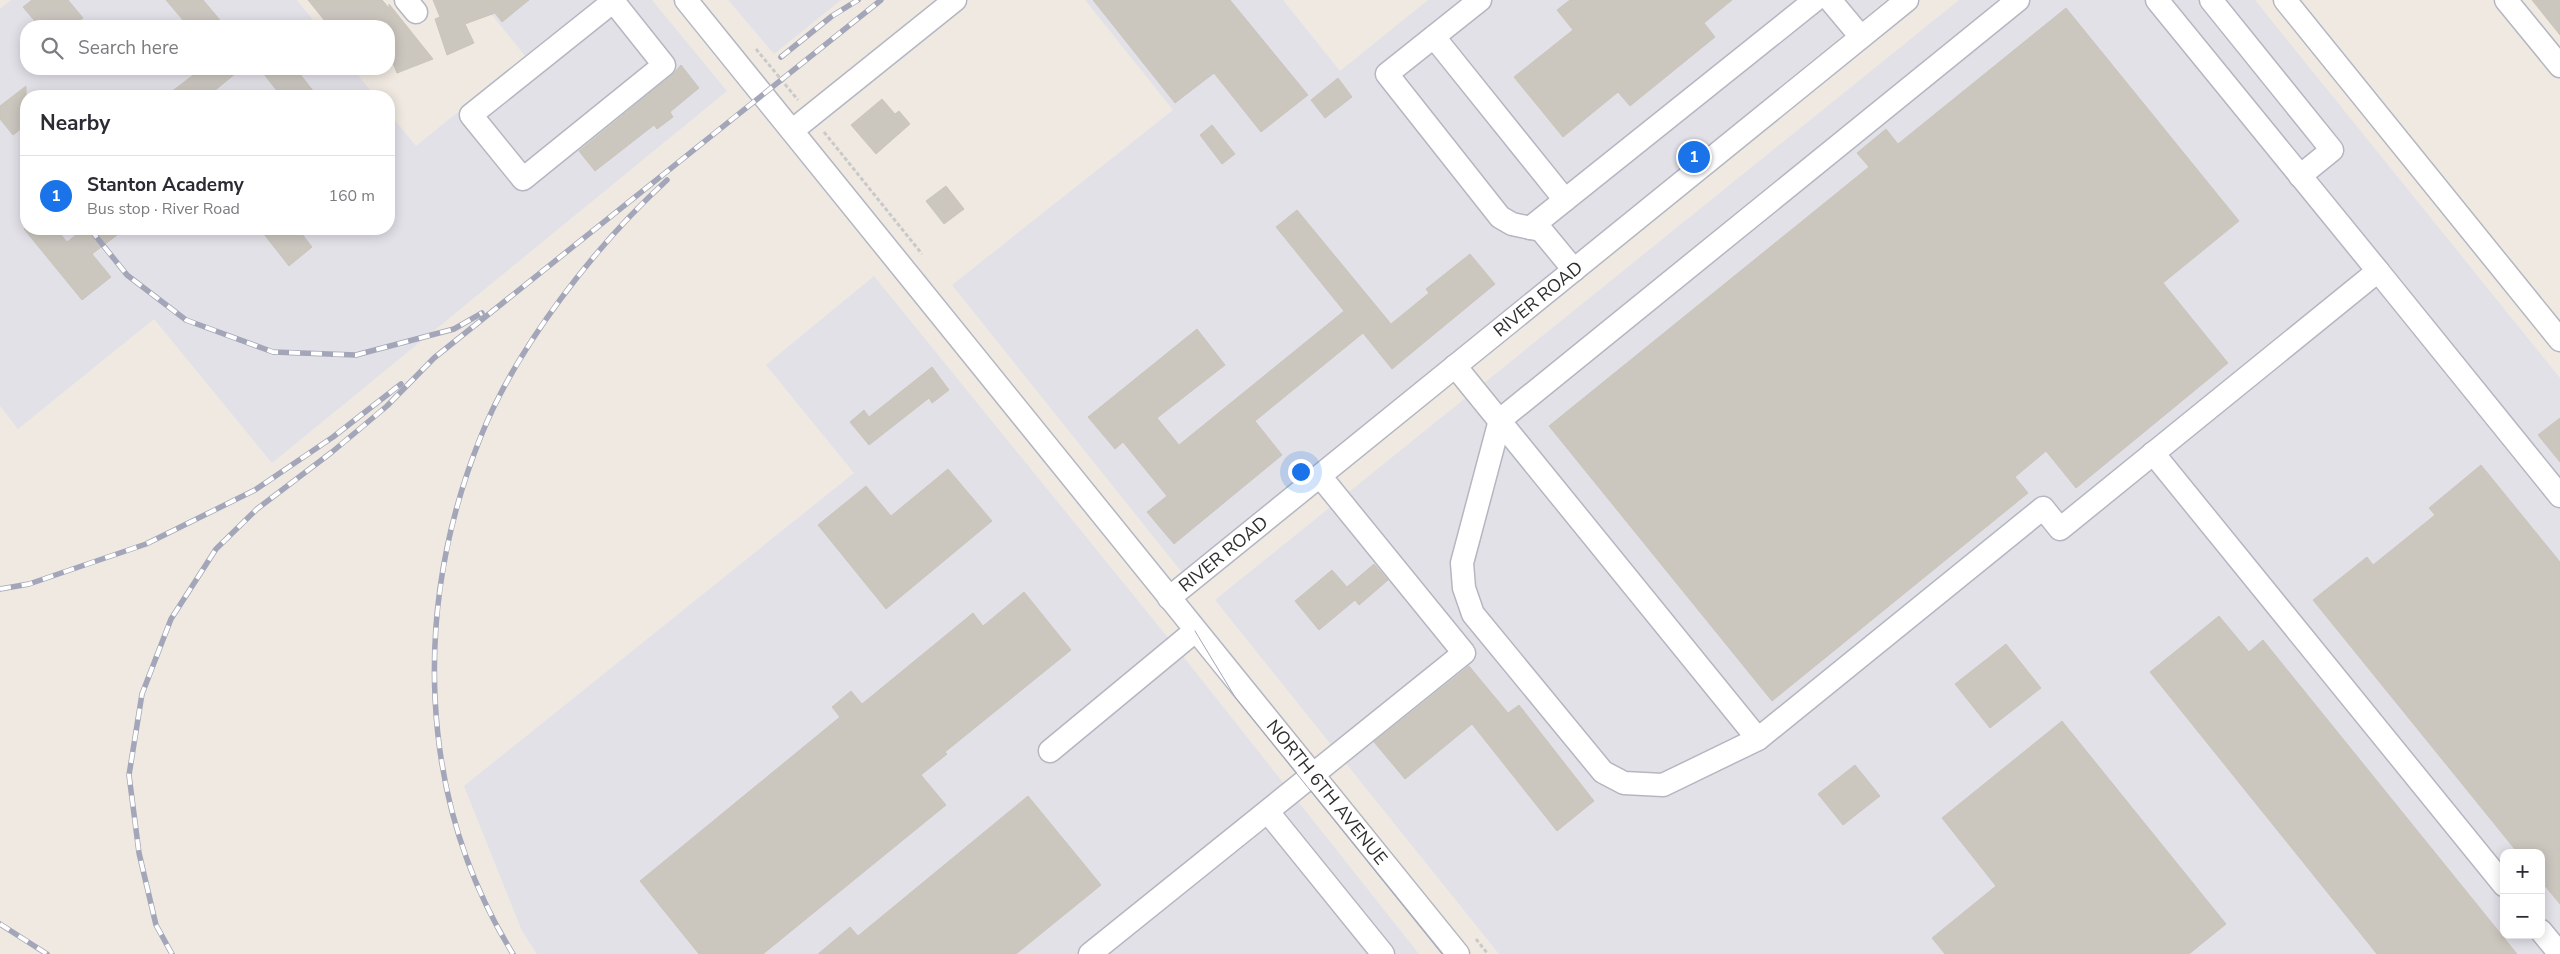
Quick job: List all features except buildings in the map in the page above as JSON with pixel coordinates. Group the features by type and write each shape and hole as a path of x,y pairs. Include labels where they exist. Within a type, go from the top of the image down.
{"street":[{"name":"NORTH 6TH AVENUE","path":"686,0 1458,954"},
{"path":"793,130 955,0"},
{"path":"1480,0 1387,74 1500,217 1512,224 1541,230 1574,270"},
{"path":"1530,228 1815,0"},
{"path":"1830,0 1861,37"},
{"name":"RIVER ROAD","path":"1169,598 1906,0"},
{"path":"2018,0 1500,420 1462,563 1464,588 1473,614 1603,772 1624,783 1663,785 1758,739 2043,508 2060,529 2378,271"},
{"path":"2157,0 2560,496"},
{"path":"2211,0 2332,150 2300,176"},
{"path":"2285,0 2560,340"},
{"path":"2506,0 2560,66"},
{"path":"614,1 664,65 523,179 471,115 614,1"},
{"path":"1434,36 1565,200"},
{"path":"1455,366 1758,739"},
{"path":"2153,454 2500,880"},
{"path":"1090,954 1464,653 1320,476"},
{"path":"1050,751 1195,631"},
{"path":"1268,812 1383,954"},
{"path":"2545,936 2560,954"}],"shaded area":[{"path":"11,0 297,0 313,20 20,20 20,75 358,75 370,90 20,90 20,235 395,235 395,120 416,146 526,57 480,0 652,0 727,91 272,463 154,319 18,429 0,406 0,9"},
{"path":"728,0 841,0 774,54"},
{"path":"1085,0 1283,0 1340,71 1428,0 1886,0 1184,575 952,285 1173,110"},
{"path":"1959,0 2255,0 2560,378 2560,954 1499,954 1215,600"},
{"path":"874,276 1178,650 1419,954 537,954 522,931 464,786 854,473 766,365"}],"tram line":[{"path":"1195,631 1235,697 1442,954"}],"railway":[{"path":"781,57 832,16 858,0"},
{"path":"172,954 156,925 139,853 129,775 142,694 171,619 216,549 257,509 332,452 387,406 434,358 881,0"},
{"path":"513,954 481,894 458,831 442,766 435,700 436,633 444,566 459,500 481,436 496,402 515,367 537,333 586,266 640,206 667,180"},
{"path":"95,235 127,275 186,320 273,352 356,355 454,329 482,313"},
{"path":"0,589 29,584 146,544 255,490 333,437 401,384"},
{"path":"0,924 47,954"}],"place":[{"name":"Stanton Academy","path":"1694,157"}]}
